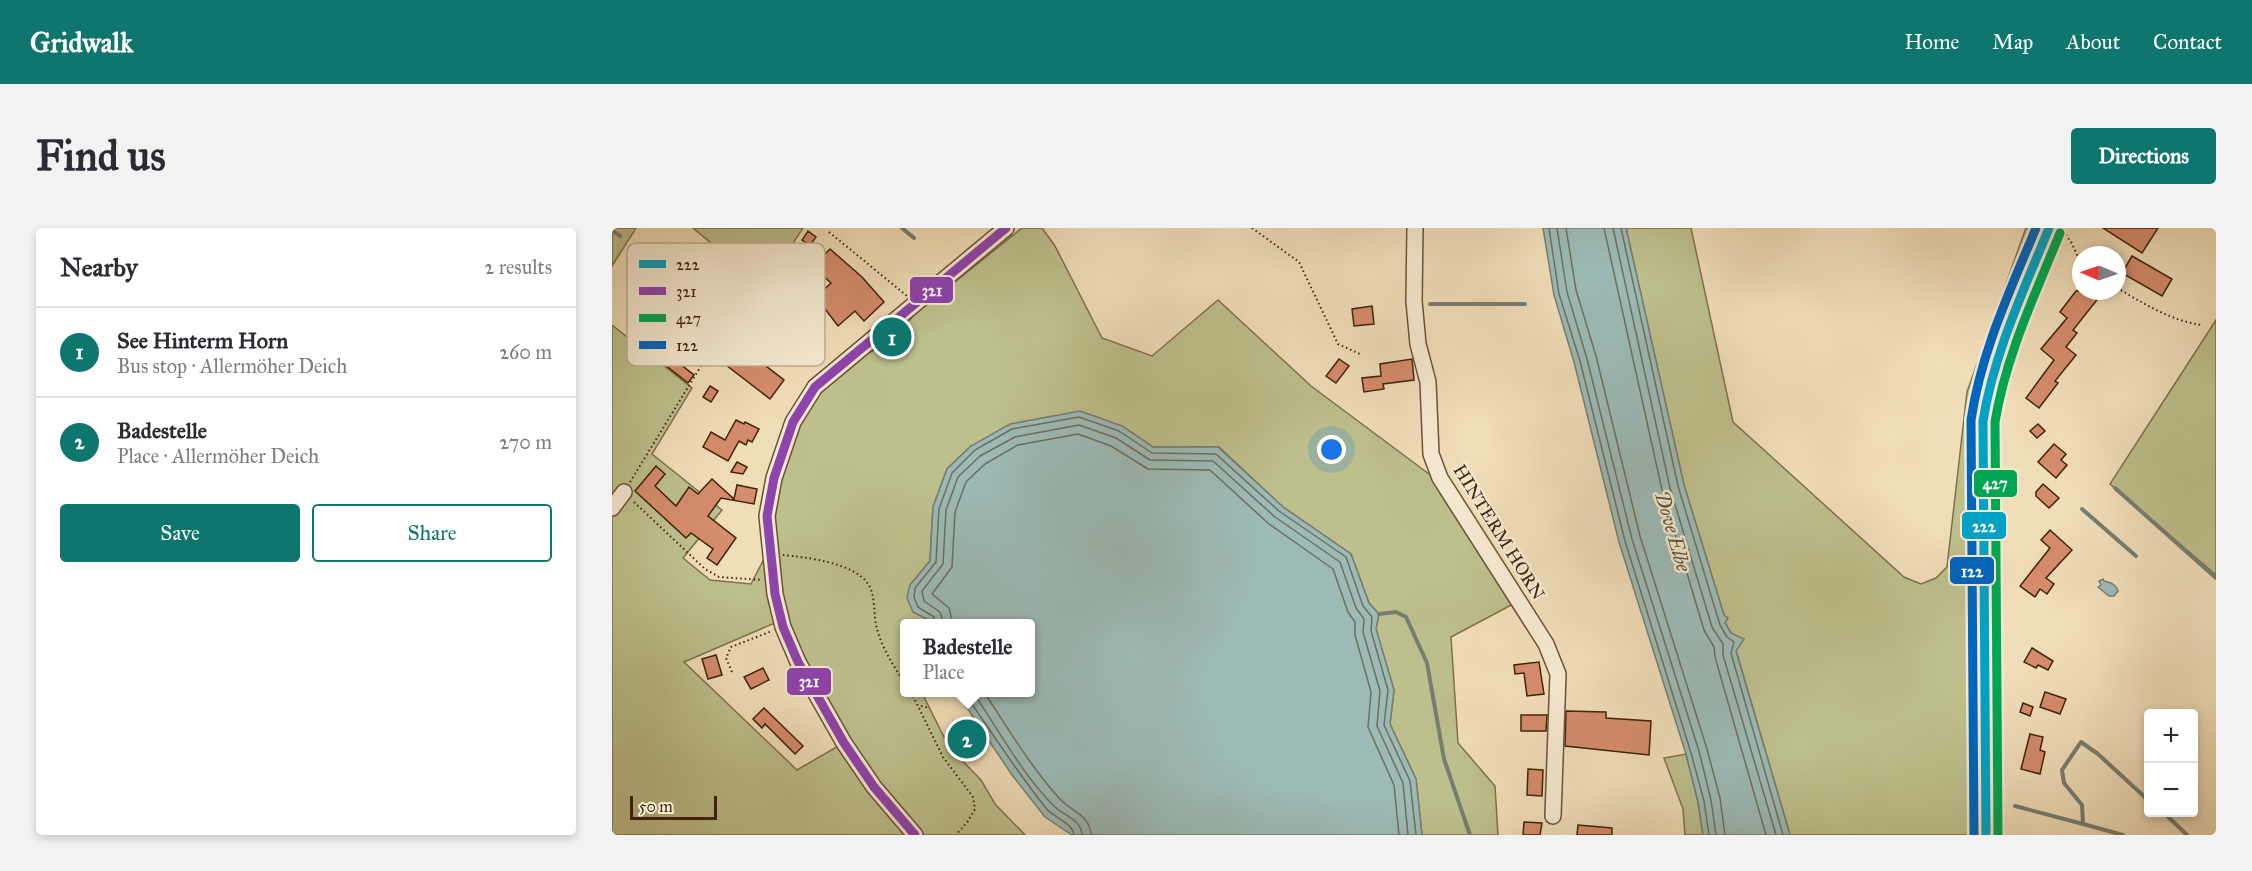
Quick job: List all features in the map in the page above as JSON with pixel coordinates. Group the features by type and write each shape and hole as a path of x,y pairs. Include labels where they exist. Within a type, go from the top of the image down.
{"street":[{"path":"915,835 874,787 844,743 798,662 783,627 773,580 767,516 774,478 793,422 815,387 1006,228"},
{"name":"HINTERM HORN","path":"1415,228 1414,301 1418,344 1428,382 1431,454 1440,478 1546,644 1558,674 1553,816"},
{"path":"1986,835 1983,421 1986,395 1997,356 2049,228"},
{"path":"612,508 624,492"}],"path":[{"path":"1252,228 1299,262 1338,344 1360,354"},
{"path":"2054,228 2064,232 2072,247"},
{"path":"829,232 916,303"},
{"path":"2126,293 2185,322 2202,325"},
{"path":"701,366 624,492 705,569 719,577 773,580"},
{"path":"770,554 810,558 854,571 868,583 877,629 886,653 900,676"},
{"path":"732,672 726,658 731,647 783,627"},
{"path":"913,697 943,757 973,797 975,809 956,835"},
{"path":"919,706 930,708"}],"green space":[{"path":"612,228 636,228 612,266"},
{"path":"693,228 803,228 793,243 711,243"},
{"path":"1022,228 1042,228 1055,246 1102,338 1152,356 1218,300 1311,386 1433,477 1519,601 1451,637 1458,743 1495,786 1498,835 1422,835 1416,779 1390,724 1394,690 1376,629 1379,614 1369,603 1351,554 1283,507 1219,447 1153,447 1122,426 971,446 947,469 933,507 930,561 910,585 913,612 927,619 900,619 900,697 924,697 949,747 981,780 995,804 1025,835 923,835 879,784 824,699 788,626 780,593 773,516 779,479 801,417 819,391 862,356 889,343 915,314"},
{"path":"1626,228 1691,228 1733,422 1904,577 1921,584 1936,578 1947,567 1967,392 2026,228 2044,228 1977,444 1975,835 1790,835 1731,633 1725,623 1727,618 1724,615 1684,485"},
{"path":"2216,320 2216,575 2110,484"},
{"path":"612,325 627,337 627,366 664,366 692,388 652,454 722,510 683,558 710,580 751,584 766,555 777,622 684,662 797,770 840,745 909,835 612,835"},
{"path":"1686,754 1698,802 1703,835 1685,835 1683,809 1664,758"}],"water":[{"name":"Dove Elbe","path":"1543,228 1626,228 1684,485 1724,615 1728,618 1725,623 1731,633 1744,639 1736,651 1790,835 1703,835 1698,802 1686,754 1619,542 1574,362 1554,295"},
{"path":"1080,411 1122,426 1153,447 1218,447 1283,507 1351,554 1369,603 1379,614 1376,629 1394,690 1390,724 1416,779 1422,835 1072,835 1045,817 1012,775 960,697 1035,697 1035,619 927,619 913,612 907,598 910,585 930,561 933,507 947,469 971,446 1010,424"},
{"path":"2103,579 2116,586 2118,591 2114,596 2109,596 2098,587 2101,585 2099,581"}],"building":[{"path":"2103,228 2158,228 2142,253"},
{"path":"808,231 816,237 812,243 802,240"},
{"path":"830,249 862,277 884,302 864,321 855,311 838,326 825,309 825,289 831,283 825,278 825,254"},
{"path":"2132,256 2172,279 2162,296 2126,275 2126,266"},
{"path":"2072,296 2072,300 2097,300 2073,330 2077,333 2066,347 2076,355 2055,381 2058,383 2039,408 2026,398 2054,360 2041,349 2067,318 2060,312"},
{"path":"1372,306 1374,324 1354,326 1352,309"},
{"path":"1339,359 1349,366 1336,383 1326,376"},
{"path":"1412,359 1414,380 1383,384 1384,389 1364,392 1362,378 1381,376 1380,364"},
{"path":"666,366 683,366 694,375 688,383"},
{"path":"727,366 766,366 784,380 770,399"},
{"path":"710,386 718,391 711,402 703,397"},
{"path":"736,420 759,429 752,442 748,440 746,445 739,441 728,461 703,447 711,432 725,440"},
{"path":"2038,424 2045,431 2037,438 2030,431"},
{"path":"2054,444 2066,454 2061,460 2067,465 2056,478 2038,462"},
{"path":"737,462 747,467 743,474 731,472"},
{"path":"656,466 665,474 655,486 676,506 689,487 698,494 712,479 734,499 737,485 757,489 754,504 721,498 708,516 736,538 717,565 707,558 713,549 691,533 686,538 635,491"},
{"path":"2043,484 2059,498 2049,508 2036,496 2036,492"},
{"path":"2050,530 2072,550 2046,578 2054,584 2047,594 2040,589 2035,597 2020,586 2050,548 2041,540"},
{"path":"2032,648 2053,661 2048,670 2038,665 2036,668 2024,662"},
{"path":"716,655 722,675 708,679 702,659"},
{"path":"1539,662 1544,694 1527,696 1524,673 1515,674 1514,665"},
{"path":"763,668 769,680 751,689 744,677"},
{"path":"2045,692 2066,699 2060,714 2040,707"},
{"path":"2023,703 2033,707 2030,716 2020,712"},
{"path":"764,708 803,746 795,754 765,724 762,728 753,719"},
{"path":"1566,711 1606,712 1606,718 1651,721 1649,755 1565,746"},
{"path":"1521,715 1547,715 1546,731 1521,731"},
{"path":"2030,734 2043,737 2040,750 2045,752 2040,774 2021,769"},
{"path":"1528,769 1543,770 1542,796 1527,795"},
{"path":"1524,822 1542,823 1540,835 1523,835"},
{"path":"1578,825 1612,828 1612,835 1577,835"}],"waterway":[{"path":"902,228 914,238"},
{"path":"612,230 620,236"},
{"path":"1430,304 1525,304"},
{"path":"2115,488 2216,578"},
{"path":"2082,509 2136,556"},
{"path":"1379,614 1396,612 1406,617 1427,663 1444,759 1470,835"},
{"path":"2123,835 2083,824 2082,805 2064,783 2062,770 2081,742 2098,754 2144,796"},
{"path":"2015,806 2083,824"},
{"path":"2168,817 2187,835"}],"transit line":[{"name":"321","path":"915,835 874,787 844,743 798,662 783,627 775,594 767,516 774,478 793,422 815,387 1006,228"},
{"name":"122","path":"1974,835 1971,420 1989,346 2036,228"},
{"name":"222","path":"1986,835 1983,421 2002,347 2049,228"},
{"name":"427","path":"1998,835 1995,422 2014,349 2060,233"}],"place":[{"name":"See Hinterm Horn","path":"892,337"},
{"name":"Badestelle","path":"967,739"}]}
